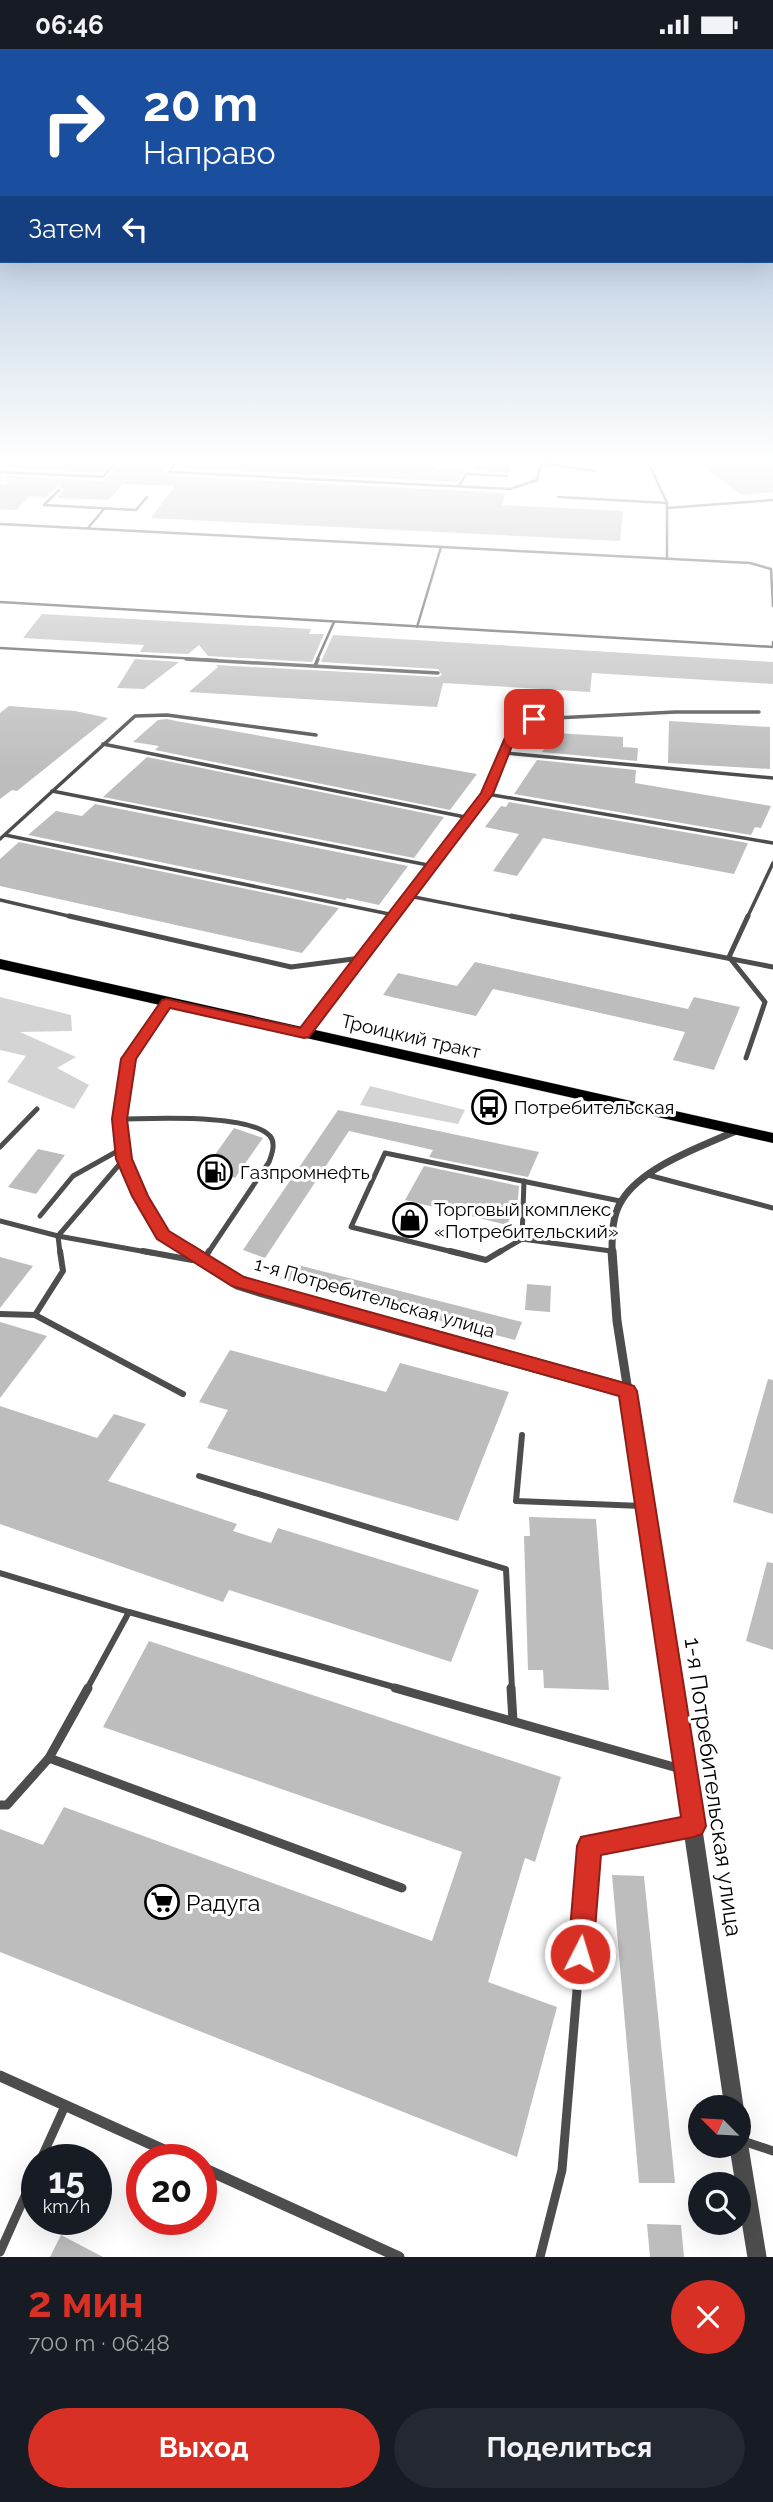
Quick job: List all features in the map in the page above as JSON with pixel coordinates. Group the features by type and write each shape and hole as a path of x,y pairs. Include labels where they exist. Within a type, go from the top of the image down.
{"main road":[{"name":"Троицкий тракт","path":"0,964 773,1138"}],"street":[{"name":"1-я Потребительская улица","path":"167,1003 128,1059 120,1119 124,1153 140,1196 163,1235 238,1282 628,1391"},
{"path":"620,1201 648,1175 738,1130"},
{"name":"1-я Потребительская улица","path":"620,1201 611,1251 628,1391 732,2095"},
{"path":"0,2076 150,2144"},
{"path":"741,2158 757,2257"},
{"path":"217,2174 399,2257"}],"lane":[{"path":"417,627 436,565"},
{"path":"757,565 771,569 773,606"},
{"path":"0,602 773,647 773,642"},
{"path":"315,666 334,622"},
{"path":"0,648 438,673"},
{"path":"304,1034 487,794 513,729 534,719 675,712 759,712"},
{"path":"0,839 135,716 167,715 316,735"},
{"path":"103,744 470,818"},
{"path":"505,753 773,778"},
{"path":"52,791 433,866"},
{"path":"487,794 773,843"},
{"path":"5,835 394,915"},
{"path":"729,957 773,863"},
{"path":"409,896 773,967"},
{"path":"0,900 292,967 361,958"},
{"path":"729,957 765,1002 746,1058"},
{"path":"0,1147 37,1109"},
{"path":"0,1221 58,1236 203,1261 269,1162 274,1146 271,1137 263,1130 223,1120 120,1119"},
{"path":"40,1216 73,1176 124,1153"},
{"path":"35,1315 63,1271 58,1236 124,1153"},
{"path":"611,1251 522,1239 486,1260 351,1227 385,1153 620,1201"},
{"path":"648,1175 773,1208"},
{"path":"522,1239 524,1181"},
{"path":"0,1314 35,1315 183,1394"},
{"path":"522,1435 516,1501 645,1506"},
{"path":"199,1476 506,1569 513,1721"},
{"path":"0,1573 685,1770"},
{"path":"0,1805 7,1805 49,1758 129,1612"},
{"path":"49,1758 402,1888"},
{"path":"540,2257 562,2169 589,1846 694,1826"},
{"path":"48,2144 65,2106"},
{"path":"751,2144 773,2151"},
{"path":"0,2252 21,2205"}],"shaded area":[{"path":"0,997 71,1015 72,1031 20,1032 76,1057 57,1068 89,1085 74,1109 7,1082 26,1056 0,1050"},
{"path":"370,1086 465,1110 458,1124 360,1105"}],"building":[{"path":"42,614 311,629 309,634 324,634 312,662 208,656 199,645 188,654 140,652 144,645 23,638"},
{"path":"333,635 773,662 773,684 592,673 590,692 443,683 437,707 189,692 218,667 216,665 438,677 442,675 438,669 321,662"},
{"path":"135,659 179,662 144,689 117,688"},
{"path":"9,706 75,711 108,718 17,791 12,790 0,799 0,713"},
{"path":"167,719 477,774 450,810 155,750 159,746 133,742 158,720"},
{"path":"669,721 770,727 770,769 668,763"},
{"path":"555,733 623,737 623,747 638,748 637,761 542,752"},
{"path":"147,757 444,817 414,858 103,797"},
{"path":"537,760 636,770 635,783 771,806 761,828 755,827 751,835 514,794"},
{"path":"509,802 748,843 734,874 543,838 517,876 493,871 519,834 485,827 501,806 506,807"},
{"path":"95,804 408,866 379,905 28,835 56,811 82,816"},
{"path":"19,842 339,908 302,953 0,886 0,859"},
{"path":"475,962 688,1009 694,997 740,1007 714,1070 673,1060 685,1032 493,989 476,1016 383,995 398,973 457,986"},
{"path":"338,1110 539,1152 528,1177 429,1157 433,1150 349,1131 265,1258 243,1250"},
{"path":"234,1128 263,1138 235,1178 204,1170"},
{"path":"38,1149 65,1155 36,1194 8,1187"},
{"path":"424,1166 519,1186 518,1199 507,1225 405,1200"},
{"path":"0,1257 33,1266 0,1308"},
{"path":"290,1263 522,1322 515,1340 280,1279"},
{"path":"527,1284 551,1286 550,1312 525,1310"},
{"path":"0,1322 47,1336 0,1398"},
{"path":"230,1350 386,1392 400,1363 509,1392 458,1521 207,1448 228,1410 199,1402"},
{"path":"768,1379 773,1380 773,1514 733,1502"},
{"path":"0,1406 97,1438 114,1414 146,1424 108,1481 237,1524 233,1531 271,1543 278,1528 479,1590 451,1662 229,1590 223,1602 0,1524"},
{"path":"529,1517 596,1519 609,1690 544,1688 543,1670 528,1670 524,1536 530,1536"},
{"path":"767,1562 773,1563 773,1650 746,1641"},
{"name":"Радуга","path":"149,1641 561,1777 535,1862 525,1858 488,1982 557,2007 517,2157 0,1952 0,1829 43,1845 64,1807 432,1941 462,1852 103,1727"},
{"path":"612,1875 644,1876 675,2183 639,2183"},
{"path":"647,2224 681,2225 684,2257 650,2257"},
{"path":"61,2235 103,2257 50,2257"}],"place":[{"name":"Потребительская","path":"489,1107"},
{"name":"Газпромнефть","path":"215,1172"},
{"name":"Торговый комплекс «Потребительский»","path":"410,1220"},
{"name":"Радуга","path":"162,1902"}],"route":[{"path":"534,719 513,729 487,794 304,1034 167,1003 128,1059 120,1119 124,1159 140,1196 163,1235 238,1282 628,1391 694,1826 589,1846 580,1954"}]}
